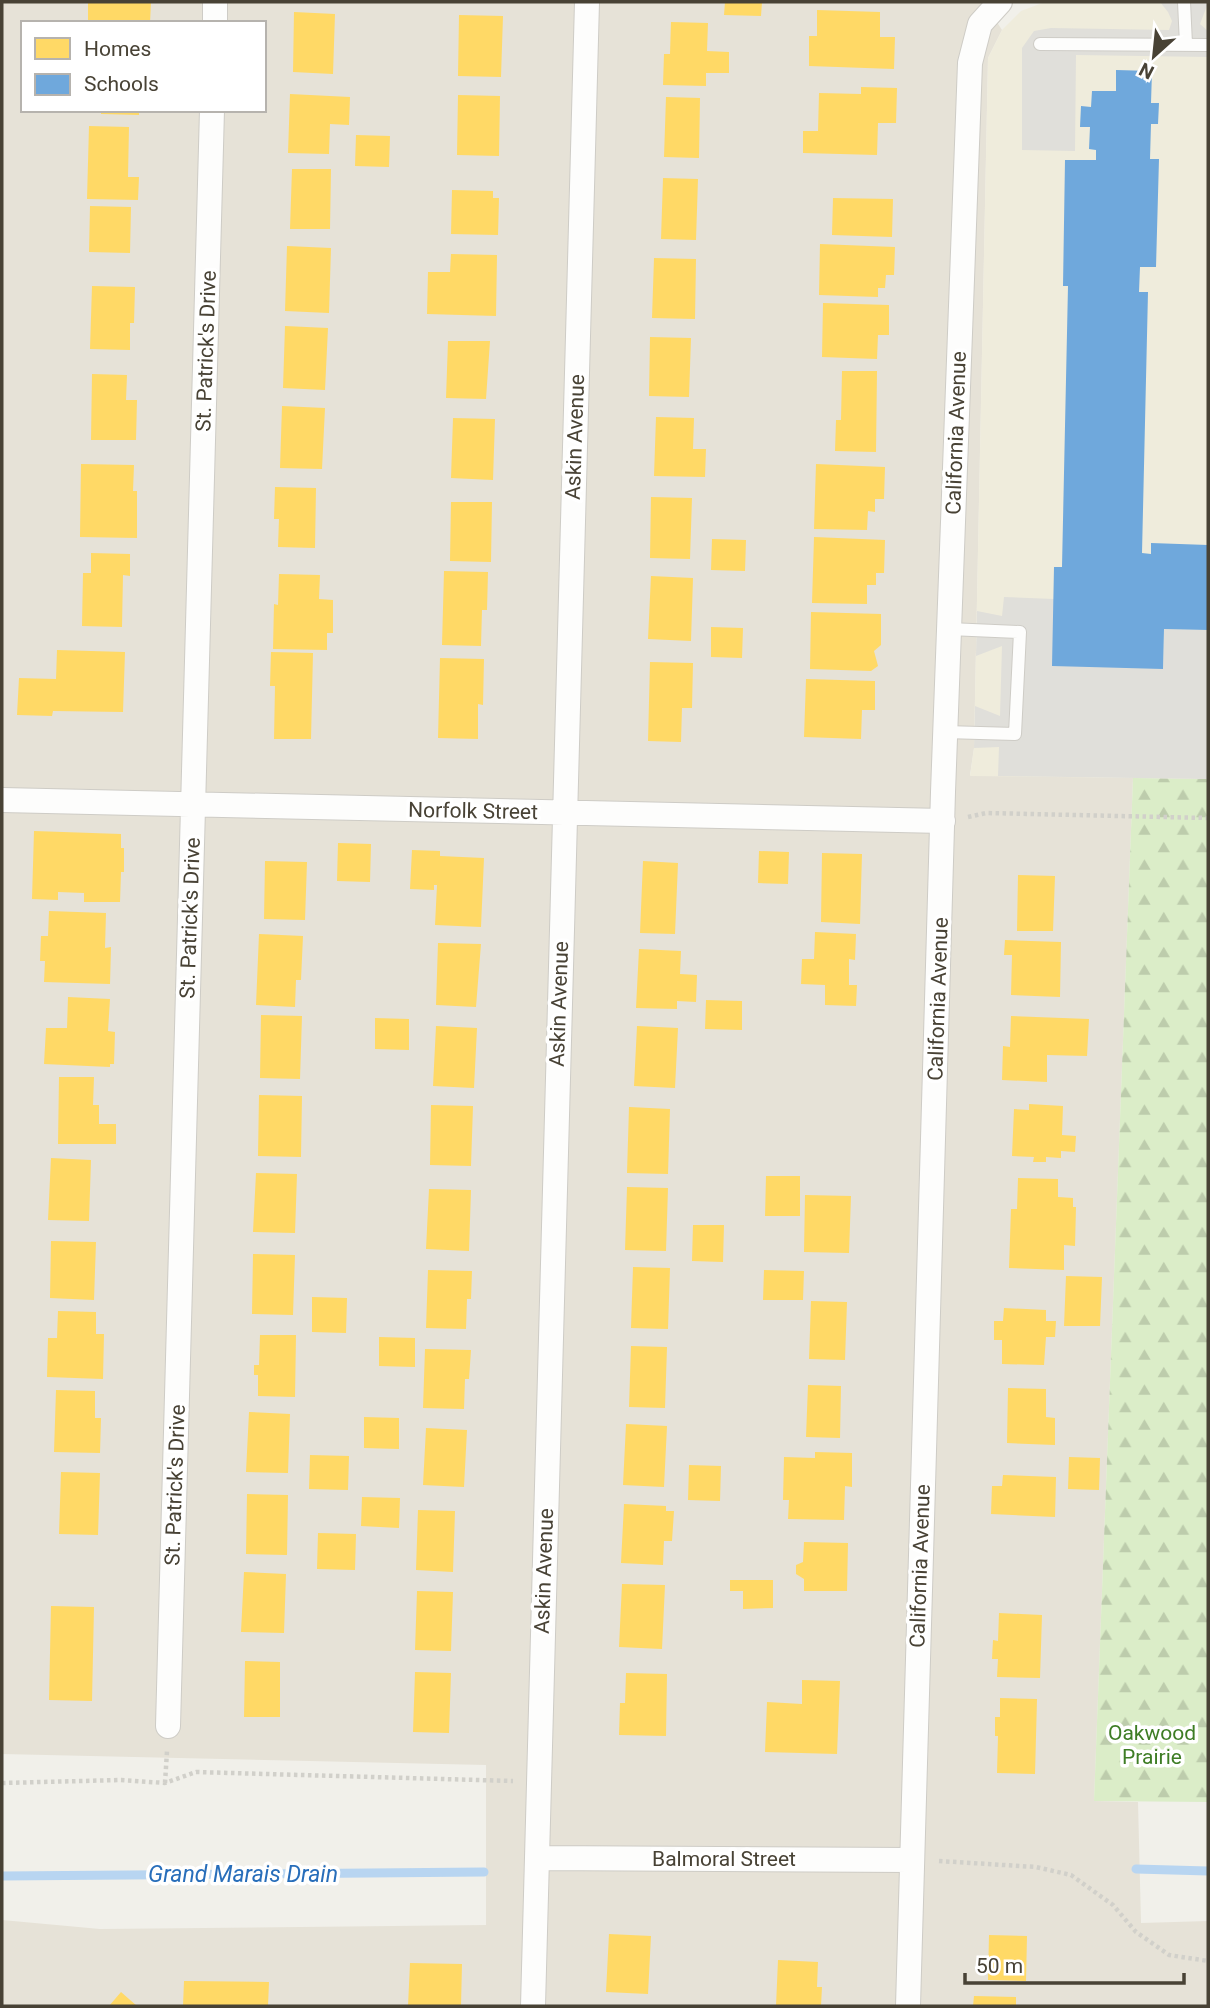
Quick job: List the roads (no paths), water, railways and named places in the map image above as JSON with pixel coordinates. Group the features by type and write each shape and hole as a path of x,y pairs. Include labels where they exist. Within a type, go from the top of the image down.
{"street":[{"path":"215,2 215,21"},
{"name":"Askin Avenue","path":"533,2006 586,2"},
{"name":"California Avenue","path":"908,2006 922,1860 945,732 970,63 980,24 1000,2"},
{"name":"St. Patrick's Drive","path":"168,1726 212,112"},
{"name":"Norfolk Street","path":"2,800 943,821"},
{"name":"Balmoral Street","path":"537,1858 922,1860"}],"lane":[{"path":"1184,2 1186,44"},
{"path":"1040,44 1208,45"},
{"path":"945,732 1015,734 1020,632 949,629"}],"waterway":[{"name":"Grand Marais Drain","path":"1136,1869 1208,1871"},
{"name":"Grand Marais Drain","path":"2,1876 484,1872"}],"park label":[{"name":"Oakwood Prairie","path":"1152,1745"}]}
